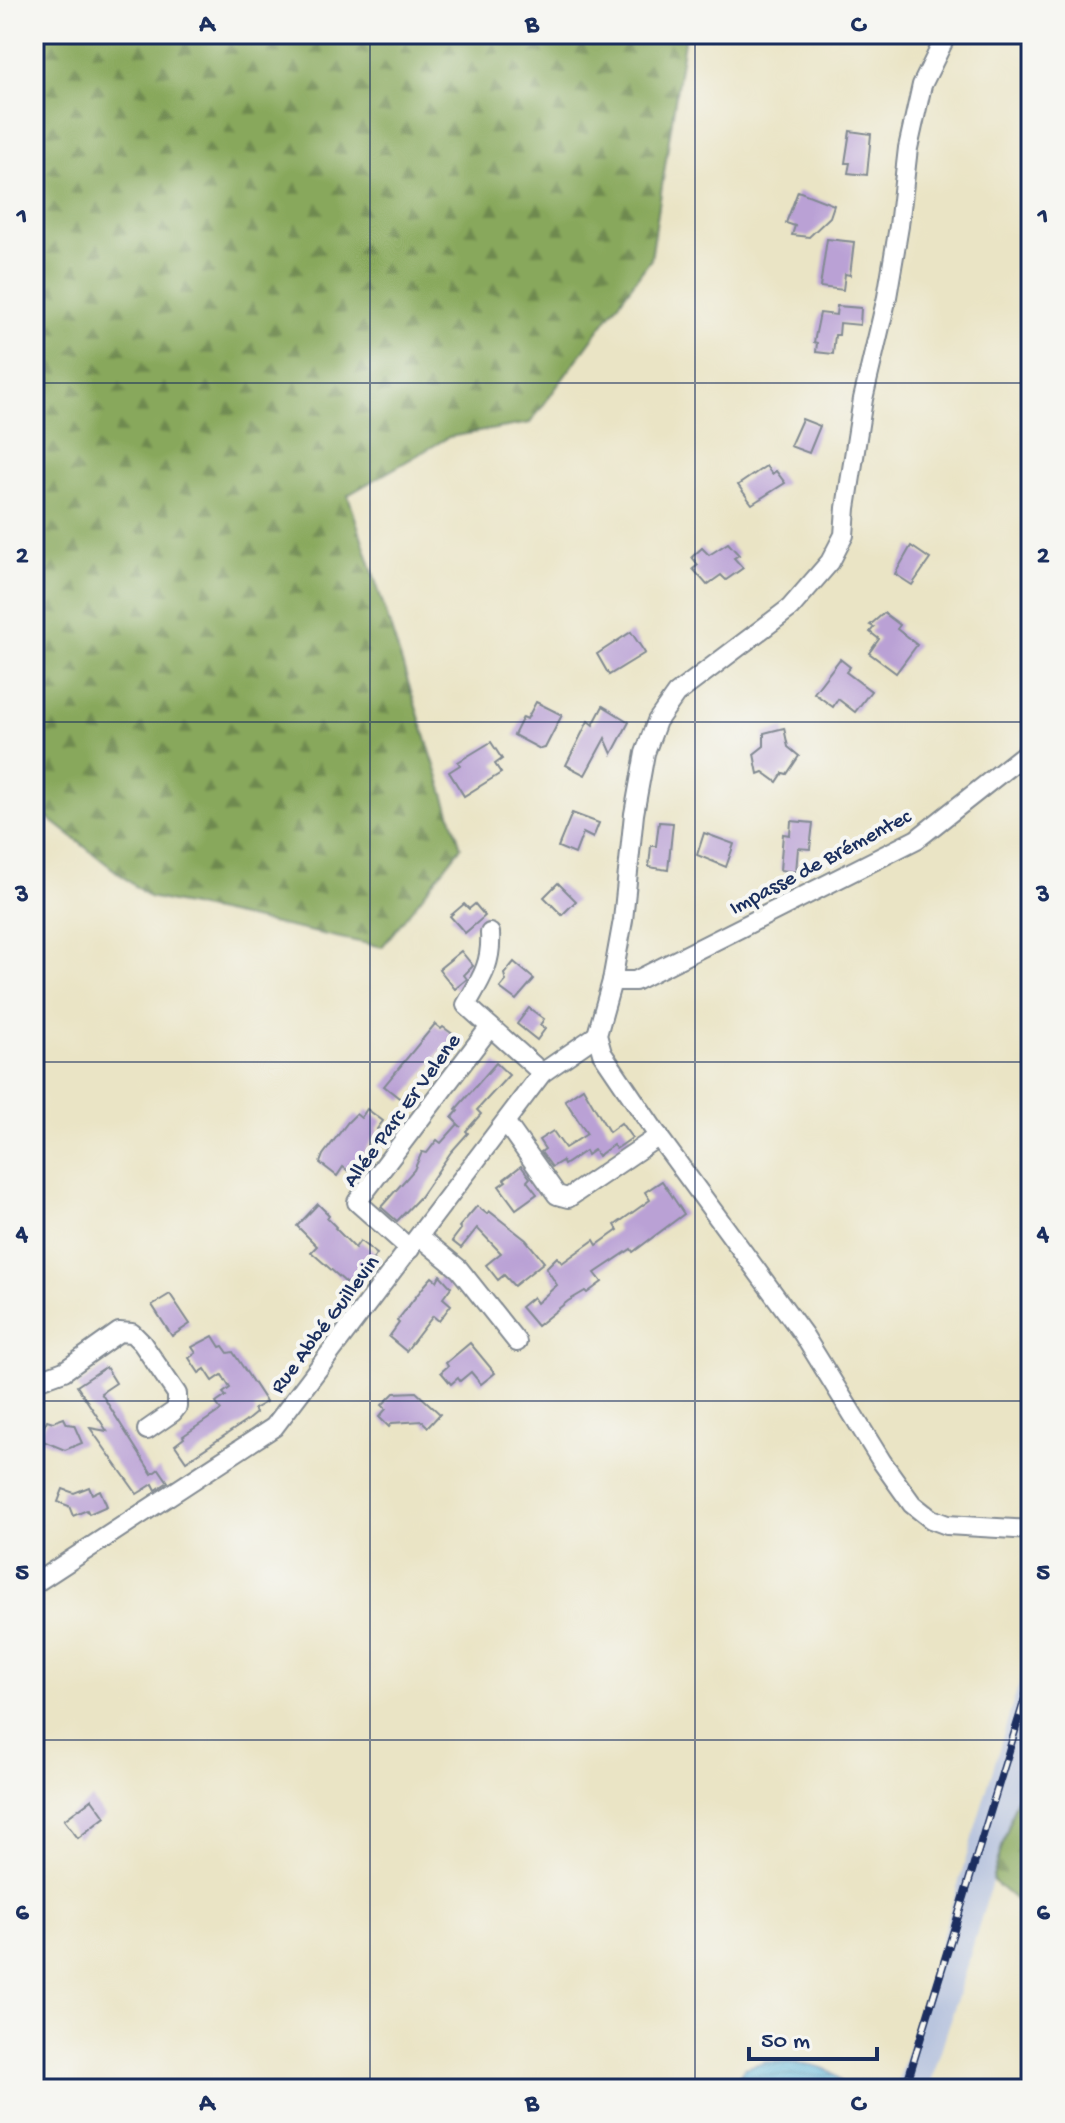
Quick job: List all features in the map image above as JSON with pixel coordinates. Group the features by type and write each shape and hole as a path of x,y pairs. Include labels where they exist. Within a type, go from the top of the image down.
{"street":[{"path":"947,34 922,85 908,148 899,226 887,297 863,399 844,535 830,562 790,608 676,694 657,721 645,753 634,814 623,920 612,981 597,1035 602,1053 803,1334 882,1462 912,1504 931,1519 947,1525 1031,1530"},
{"name":"Impasse de Brémentec","path":"612,981 635,981 917,839 1031,749"},
{"name":"Allée Parc Er Velene","path":"490,933 491,953 466,1005 542,1073"},
{"name":"Allée Parc Er Velene","path":"415,1243 357,1202 490,1027"},
{"name":"Rue Abbé Guillevin","path":"34,1584 274,1427 542,1073 597,1035"},
{"path":"506,1123 557,1195 568,1198 659,1136"},
{"path":"415,1243 459,1269 517,1342"},
{"path":"34,1382 64,1371 119,1332 132,1333 177,1394 177,1407 173,1412 147,1430"},
{"path":"34,2084 38,2089"}],"shaded area":[{"path":"1031,1644 1031,1751 953,2012 929,2089 896,2089"}],"green space":[{"path":"34,34 685,34 651,259 530,423 449,437 348,495 461,847 382,947 149,897 34,807"},
{"path":"1031,1751 1031,1913 992,1880"}],"water":[{"path":"764,2062 798,2063 822,2068 839,2080 843,2089 730,2089 745,2068"}],"building":[{"path":"850,131 871,134 867,175 848,173 850,163 845,163"},
{"path":"798,191 834,205 830,217 809,237 792,235 795,226 786,223"},
{"path":"827,239 854,242 850,275 845,274 843,290 820,287"},
{"path":"837,306 861,308 860,325 840,323 833,354 816,352 817,343 814,342 820,313 836,315"},
{"path":"802,419 820,426 809,453 790,446"},
{"path":"766,466 772,474 776,471 785,483 752,504 738,485"},
{"path":"728,543 739,555 734,558 743,568 726,580 721,575 707,585 693,569 698,565 692,557 702,548 709,555"},
{"path":"911,546 930,559 912,585 895,574"},
{"path":"884,613 900,625 897,629 917,645 896,673 869,653 879,639 870,632 874,627 870,625"},
{"path":"631,632 645,653 609,675 597,654"},
{"path":"840,659 850,667 846,672 871,691 855,712 838,699 833,707 814,693"},
{"path":"536,702 562,715 545,748 540,749 514,735 523,717 527,719"},
{"path":"603,706 629,722 612,754 605,738 585,775 566,765 588,721 593,725"},
{"path":"784,728 788,747 799,756 787,774 783,773 777,782 763,772 758,774 754,754 764,746 764,733"},
{"path":"491,742 502,759 495,764 501,773 464,796 449,772 460,765 458,762"},
{"path":"572,813 599,823 593,838 583,833 575,854 558,847"},
{"path":"791,821 813,823 810,849 798,848 796,872 780,870 783,834 790,835"},
{"path":"659,822 673,823 668,870 649,867 651,846 656,846"},
{"path":"704,833 734,844 726,867 697,855"},
{"path":"558,883 576,901 562,915 544,897"},
{"path":"464,904 469,909 475,904 485,916 465,933 450,916"},
{"path":"461,951 473,966 464,975 467,979 455,989 439,969"},
{"path":"514,962 534,979 516,1000 500,988 506,981 504,974"},
{"path":"529,1008 544,1019 540,1025 545,1029 537,1040 517,1024"},
{"path":"435,1024 458,1038 450,1048 445,1044 403,1101 384,1086"},
{"path":"496,1063 509,1075 477,1110 481,1114 466,1131 468,1133 420,1197 397,1221 381,1207 414,1170 422,1152 427,1153 437,1140 441,1143 458,1124 452,1118 458,1111 456,1109"},
{"path":"583,1088 609,1132 621,1123 632,1138 616,1149 613,1145 598,1156 594,1150 587,1155 585,1151 564,1165 562,1161 552,1167 541,1152 545,1149 539,1140 553,1131 565,1148 587,1134 565,1100"},
{"path":"367,1109 383,1121 379,1130 351,1173 343,1167 337,1176 320,1163 323,1155 348,1122 356,1114 361,1118"},
{"path":"521,1166 537,1194 516,1209 499,1186"},
{"path":"662,1181 684,1214 633,1252 631,1249 595,1273 602,1282 568,1301 537,1326 521,1307 533,1297 537,1303 557,1285 546,1268 557,1257 562,1263 594,1240 597,1245 618,1230 615,1225 650,1200 645,1192"},
{"path":"318,1204 329,1215 327,1218 335,1228 355,1248 360,1241 377,1254 352,1288 311,1252 317,1246 297,1226"},
{"path":"477,1206 487,1214 489,1211 526,1240 544,1262 514,1286 504,1275 498,1280 486,1265 501,1253 477,1228 461,1248 452,1241 461,1229 459,1227"},
{"path":"440,1275 451,1287 443,1298 451,1305 439,1321 433,1316 406,1351 389,1337 399,1323 397,1321 425,1285 432,1277 437,1281"},
{"path":"170,1294 190,1324 172,1336 152,1305"},
{"path":"213,1336 220,1347 223,1346 228,1353 233,1352 266,1402 254,1409 256,1413 245,1422 186,1461 175,1445 221,1410 216,1403 226,1396 223,1393 230,1388 222,1375 213,1381 205,1369 199,1373 189,1358 196,1353 192,1347"},
{"path":"470,1343 495,1373 481,1384 471,1372 451,1384 441,1372 448,1366 446,1363"},
{"path":"106,1367 116,1383 101,1393 152,1474 159,1469 168,1482 156,1490 153,1484 137,1494 90,1428 107,1431 77,1386"},
{"path":"416,1392 440,1414 428,1427 422,1421 392,1423 389,1427 379,1417 386,1409 382,1405 394,1393"},
{"path":"64,1418 67,1424 74,1425 82,1443 65,1450 38,1439 47,1420 53,1422"},
{"path":"89,1487 92,1494 100,1490 107,1506 89,1514 87,1510 73,1516 69,1506 58,1502 63,1489 74,1493"},
{"path":"92,1799 105,1817 78,1838 64,1820"}],"railway":[{"path":"905,2089 1031,1679"}]}
